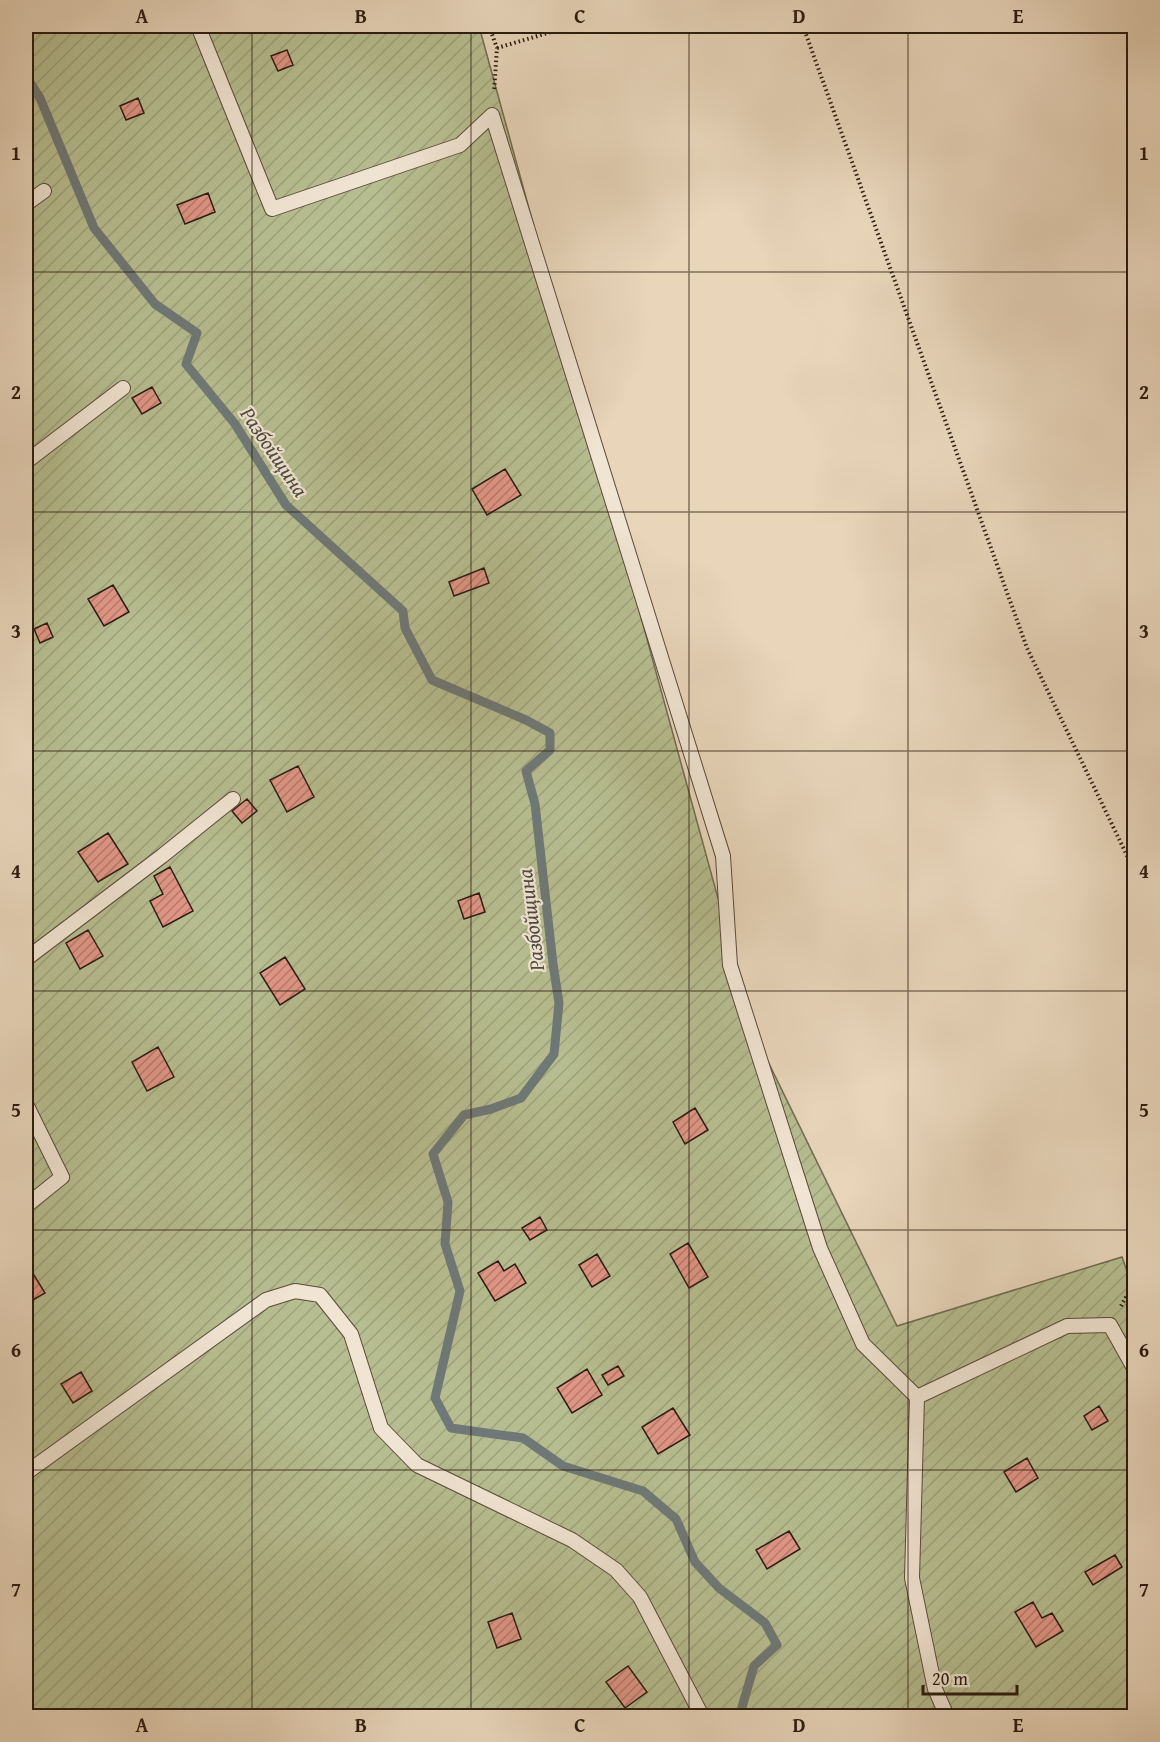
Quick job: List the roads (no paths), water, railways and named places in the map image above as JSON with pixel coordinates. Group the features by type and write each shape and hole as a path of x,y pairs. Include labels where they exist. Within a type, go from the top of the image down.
{"lane":[{"path":"198,26 272,209 460,145 492,115 723,856 730,965 820,1248 863,1344 917,1397 912,1578 935,1689 947,1716"},
{"path":"26,204 44,191"},
{"path":"26,462 123,388"},
{"path":"26,959 234,800"},
{"path":"26,1104 62,1177 26,1206"},
{"path":"26,1473 266,1300 295,1290 320,1295 351,1334 381,1428 417,1465 572,1540 616,1570 640,1597 702,1716"},
{"path":"917,1397 1067,1326 1110,1325 1134,1368"}],"waterway":[{"name":"Разбойщина","path":"26,76 40,98 94,228 155,304 197,333 186,364 235,424 286,505 403,611 405,628 432,680 526,720 550,733 550,750 526,771 535,804 559,1003 554,1054 521,1098 491,1109 464,1115 433,1154 448,1202 445,1244 460,1291 435,1398 451,1428 523,1438 563,1466 643,1491 676,1519 695,1562 719,1588 765,1623 777,1645 754,1666 742,1707 742,1716"}]}
